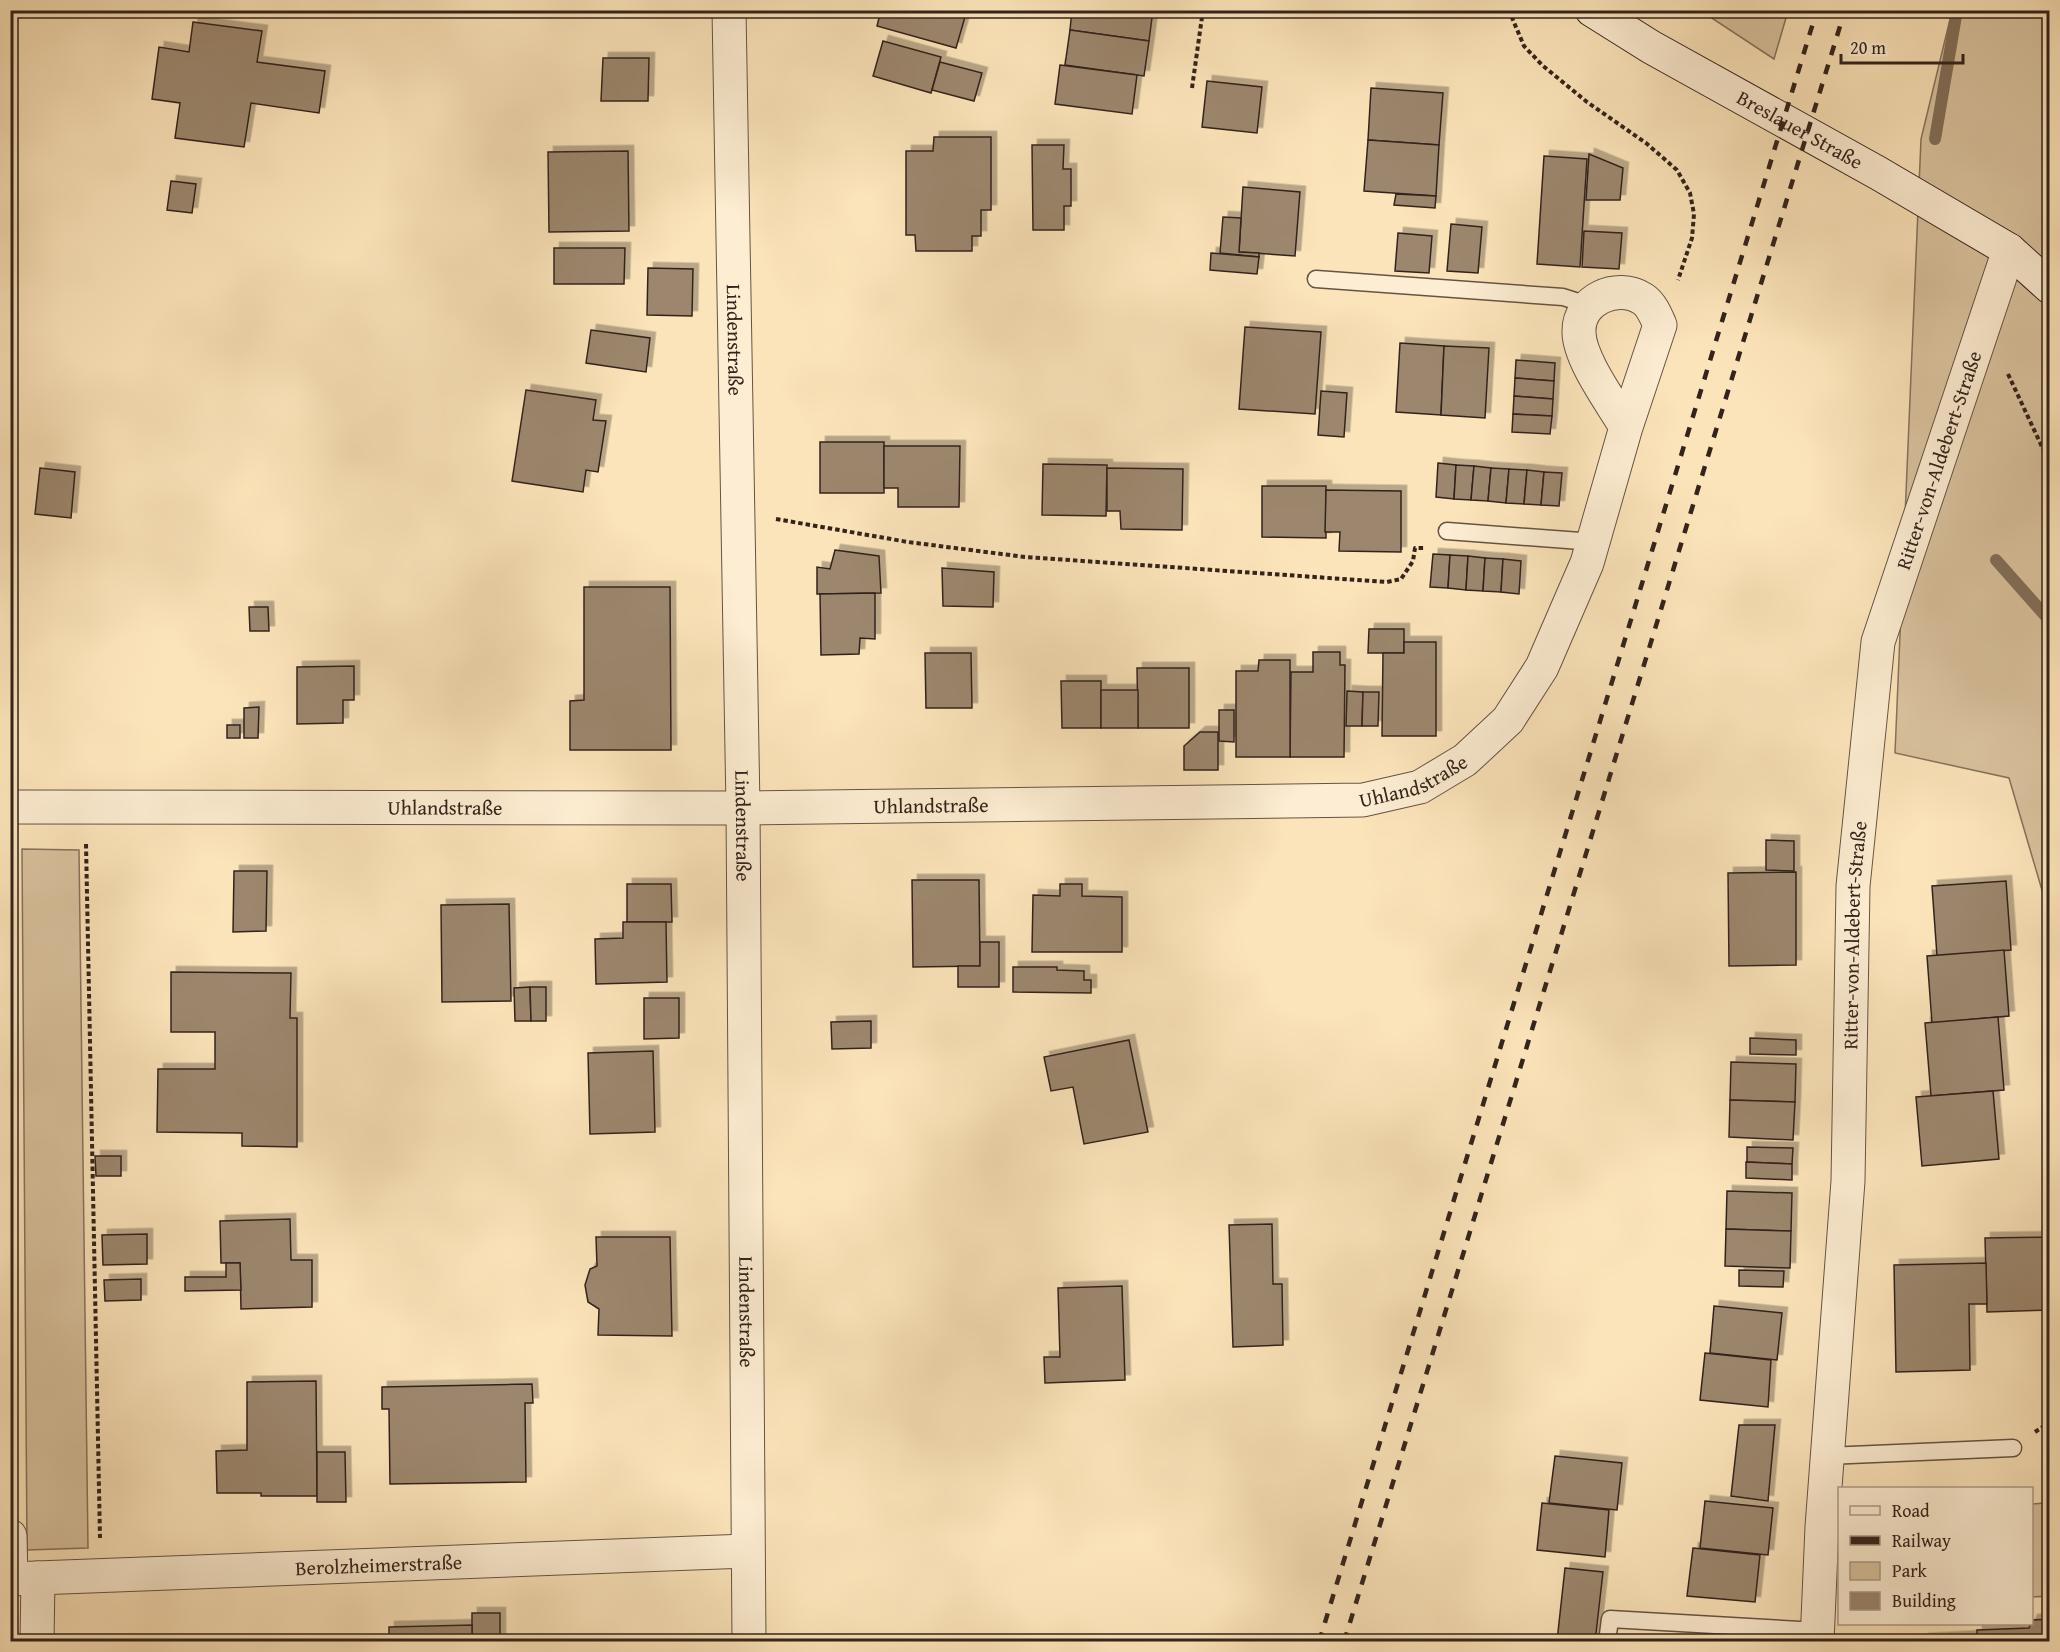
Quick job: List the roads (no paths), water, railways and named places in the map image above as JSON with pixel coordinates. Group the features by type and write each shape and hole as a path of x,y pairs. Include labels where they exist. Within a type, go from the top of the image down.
{"street":[{"name":"Lindenstraße","path":"729,10 743,808 749,1641"},
{"name":"Breslauer Straße","path":"1592,10 1651,47 2009,250 2049,287"},
{"name":"Breslauer Straße","path":"2009,250 2049,259"},
{"name":"Ritter-von-Aldebert-Straße","path":"1817,1636 1822,1527 1848,1181 1853,886 1878,642 2009,250"},
{"name":"Uhlandstraße","path":"10,807 743,808 1364,800 1420,787 1465,760 1508,720 1542,667 1587,563 1626,427 1660,325 1644,299 1629,293 1600,297 1587,305"},
{"path":"1587,305 1578,331 1582,351 1626,427"},
{"path":"10,1536 37,1641"},
{"name":"Berolzheimerstraße","path":"20,1579 747,1551"}],"lane":[{"path":"1316,279 1563,297 1587,305"},
{"path":"1447,531 1594,542"},
{"path":"1827,1456 2013,1448"},
{"path":"1607,1641 1610,1619 1817,1636"}],"waterway":[{"path":"1935,139 1957,10"},
{"path":"1996,560 2050,621"}],"railway":[{"path":"1319,1642 1817,10"},
{"path":"1344,1642 1845,10"}]}
